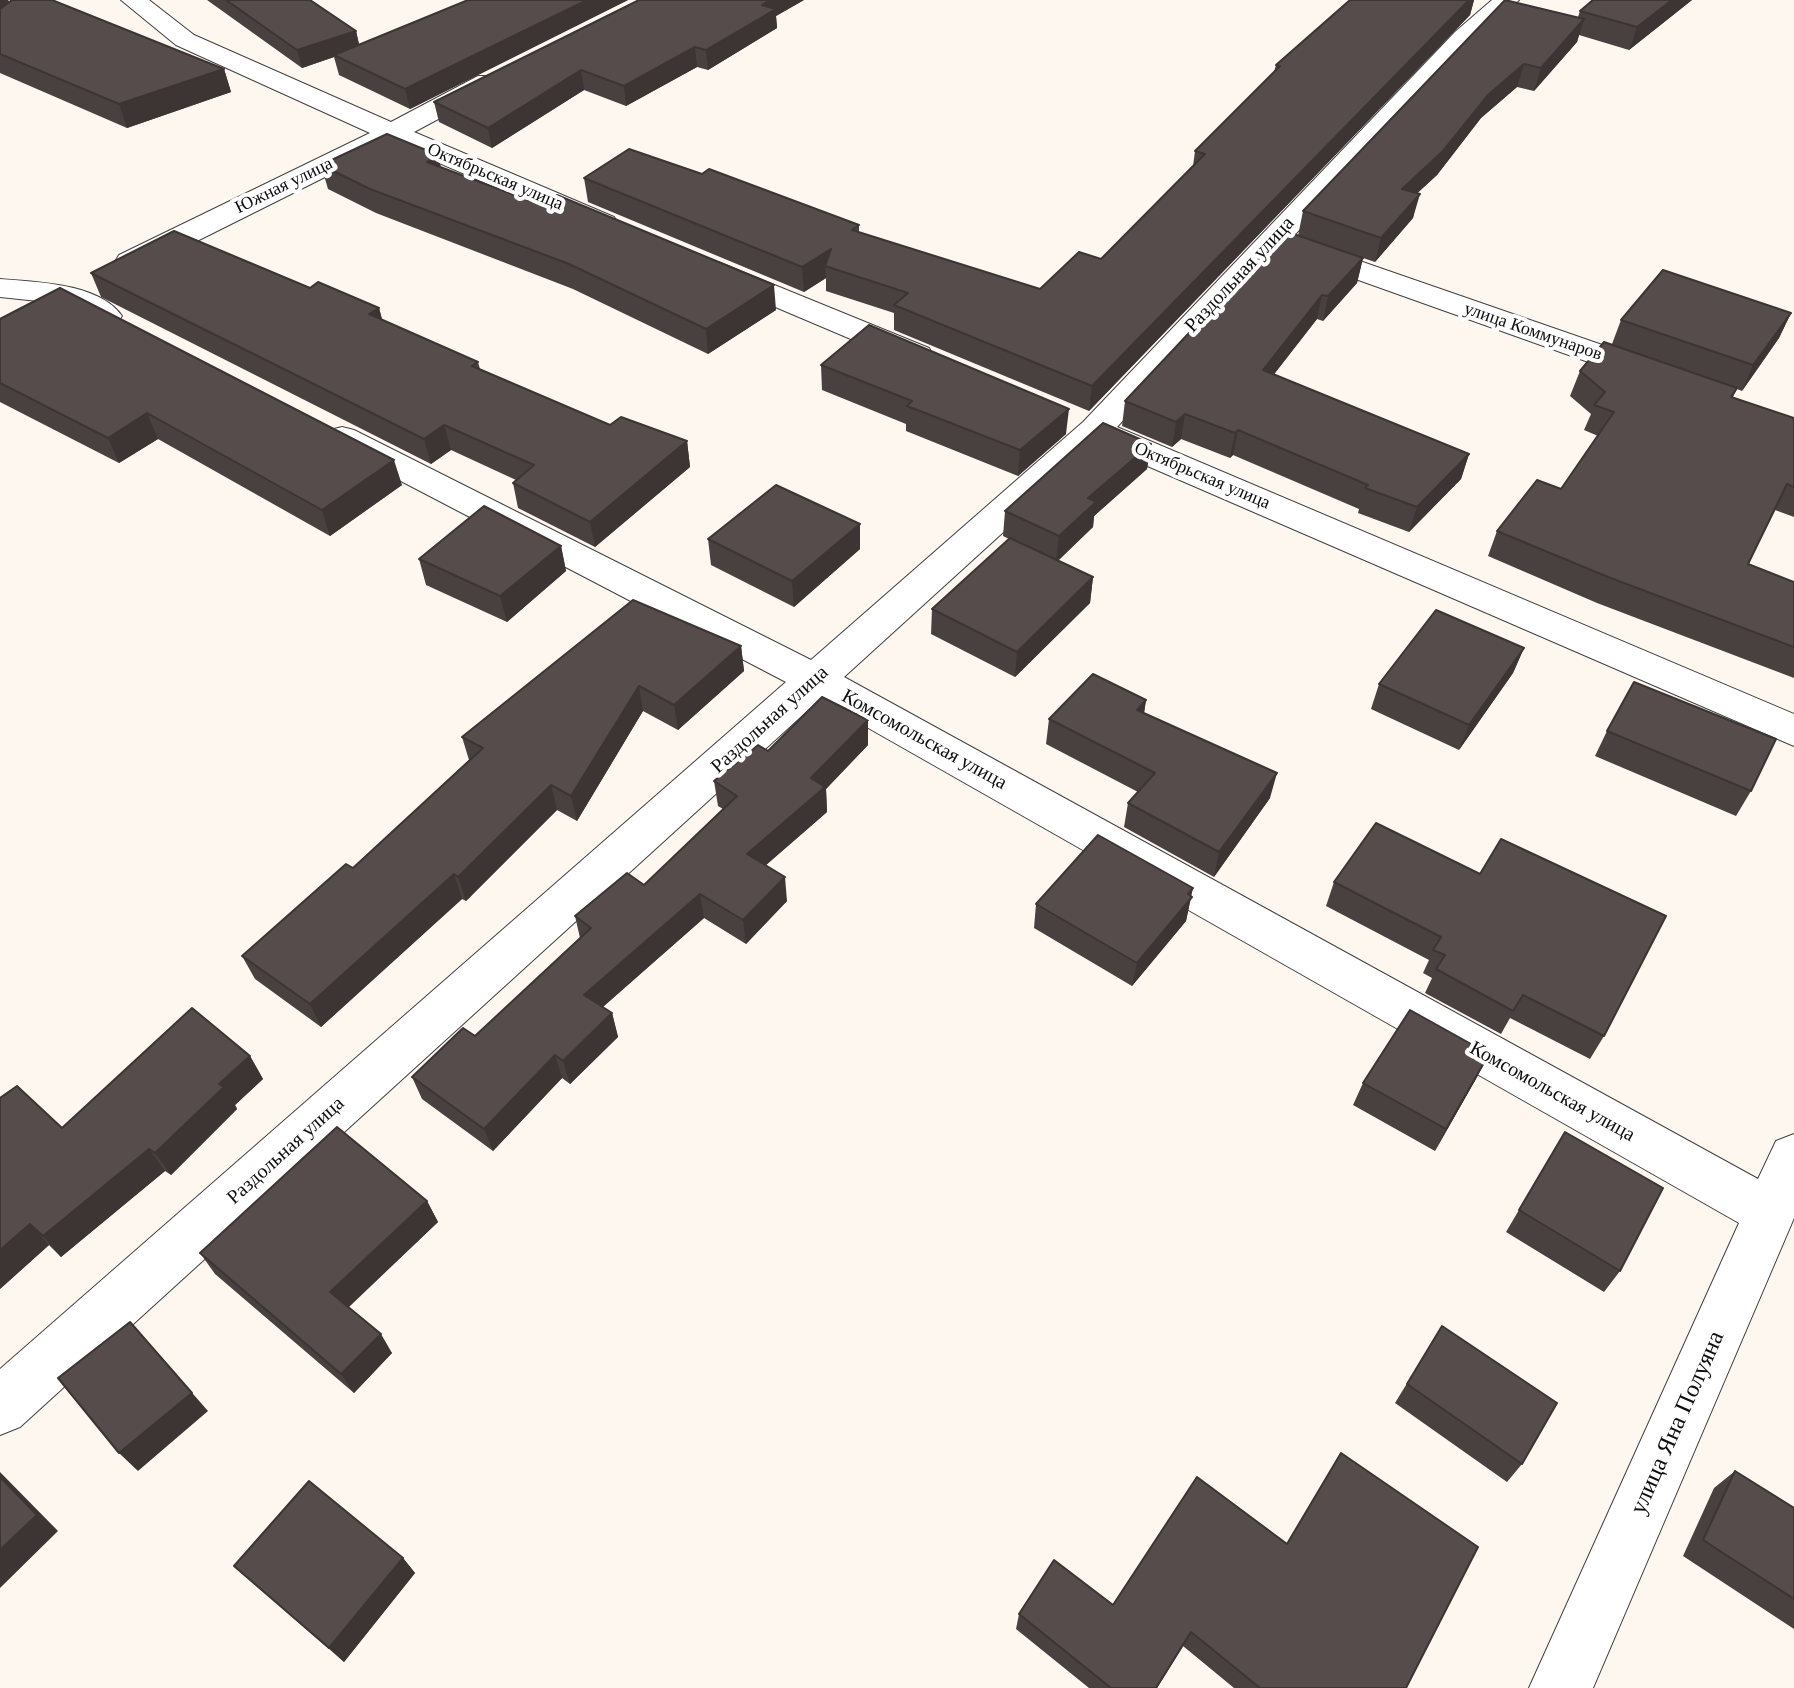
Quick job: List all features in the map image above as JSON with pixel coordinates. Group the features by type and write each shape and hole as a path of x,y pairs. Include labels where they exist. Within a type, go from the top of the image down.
{"street":[{"name":"Октябрьская улица","path":"133,0 185,40 392,133 626,232"},
{"name":"Раздольная улица","path":"0,1407 816,680 1273,240 1464,37 1507,0"},
{"name":"Южная улица","path":"13,321 392,133 515,68"},
{"name":"улица Коммунаров","path":"1273,240 1675,382"},
{"path":"685,257 949,368"},
{"path":"0,288 87,283 135,331"},
{"name":"Комсомольская улица","path":"305,418 816,680 1770,1213"},
{"name":"Октябрьская улица","path":"1081,424 1794,731"},
{"name":"улица Яна Полуяна","path":"1561,1688 1794,1157"}],"building":[{"path":"12,0 52,0 224,69 119,104 0,54 0,9"},
{"path":"226,0 310,0 356,31 297,50"},
{"path":"468,0 587,0 405,89 334,55"},
{"path":"639,0 770,0 762,5 776,9 706,50 695,47 624,86 581,70 488,128 434,102"},
{"path":"1350,0 1469,0 1092,386 894,305 908,293 825,266 831,249 802,267 584,178 629,149 702,174 709,169 859,225 852,230 1040,289 1079,252 1101,259 1205,154 1195,151 1280,66 1276,65"},
{"path":"1505,0 1584,19 1541,68 1524,64 1488,95 1443,151 1402,189 1420,194 1381,238 1303,211"},
{"path":"1593,0 1672,0 1637,27 1580,11"},
{"path":"387,134 438,155 427,162 541,205 557,195 774,285 706,329 569,264 370,189 321,165"},
{"path":"174,231 310,288 318,282 379,308 369,314 478,362 472,366 610,425 621,417 687,441 590,522 513,483 534,465 444,425 424,439 91,273"},
{"path":"1285,231 1363,258 1328,296 1322,295 1263,370 1469,454 1417,507 1365,488 1368,485 1238,430 1235,433 1185,414 1176,422 1125,401"},
{"path":"1663,270 1791,313 1753,365 1621,320"},
{"path":"60,288 394,460 322,510 147,413 108,438 0,383 0,319"},
{"path":"869,325 1069,409 1020,450 907,406 912,401 821,365"},
{"path":"1604,342 1737,388 1731,397 1794,418 1794,487 1787,484 1748,564 1794,582 1794,647 1608,577 1497,531 1537,480 1561,489 1614,412 1594,405 1605,392 1580,371"},
{"path":"1103,423 1151,444 1088,498 1096,502 1059,536 1005,511"},
{"path":"776,485 860,524 792,581 708,539"},
{"path":"484,506 561,546 500,596 419,559"},
{"path":"1010,538 1093,577 1017,652 932,609"},
{"path":"633,600 741,646 674,705 639,686 571,796 551,785 458,877 454,874 310,1004 242,956 346,864 353,868 483,748 462,737"},
{"path":"1436,610 1524,648 1469,725 1379,684"},
{"path":"1093,674 1146,700 1137,710 1277,773 1219,852 1128,803 1155,773 1049,719"},
{"path":"1634,682 1776,739 1751,791 1607,731"},
{"path":"822,697 868,720 811,778 825,787 747,854 785,877 743,920 700,894 584,995 612,1013 563,1061 555,1055 484,1129 412,1077 463,1028 475,1036 591,928 575,916 627,873 644,885 737,796 714,781 758,745 768,751"},
{"path":"1376,823 1480,874 1501,839 1666,916 1604,1036 1523,995 1513,1011 1436,969 1445,955 1433,950 1441,937 1334,882"},
{"path":"1098,835 1193,888 1188,894 1192,897 1137,963 1036,904"},
{"path":"192,1008 250,1056 219,1084 224,1087 155,1153 149,1149 43,1236 30,1224 0,1250 0,1098 17,1086 62,1128"},
{"path":"1410,1010 1489,1054 1446,1129 1363,1083"},
{"path":"337,1127 427,1201 330,1292 381,1334 341,1374 200,1253"},
{"path":"1565,1132 1663,1188 1620,1271 1519,1210"},
{"path":"130,1322 192,1393 119,1453 58,1378"},
{"path":"1442,1326 1557,1403 1522,1464 1407,1384"},
{"path":"1341,1453 1478,1547 1406,1688 1260,1688 1191,1632 1156,1688 1111,1688 1019,1614 1054,1560 1113,1605 1197,1477 1287,1544"},
{"path":"1735,1471 1794,1508 1794,1599 1703,1540"},
{"path":"0,1477 37,1515 0,1550"},
{"path":"309,1481 403,1558 329,1648 234,1566"}]}
